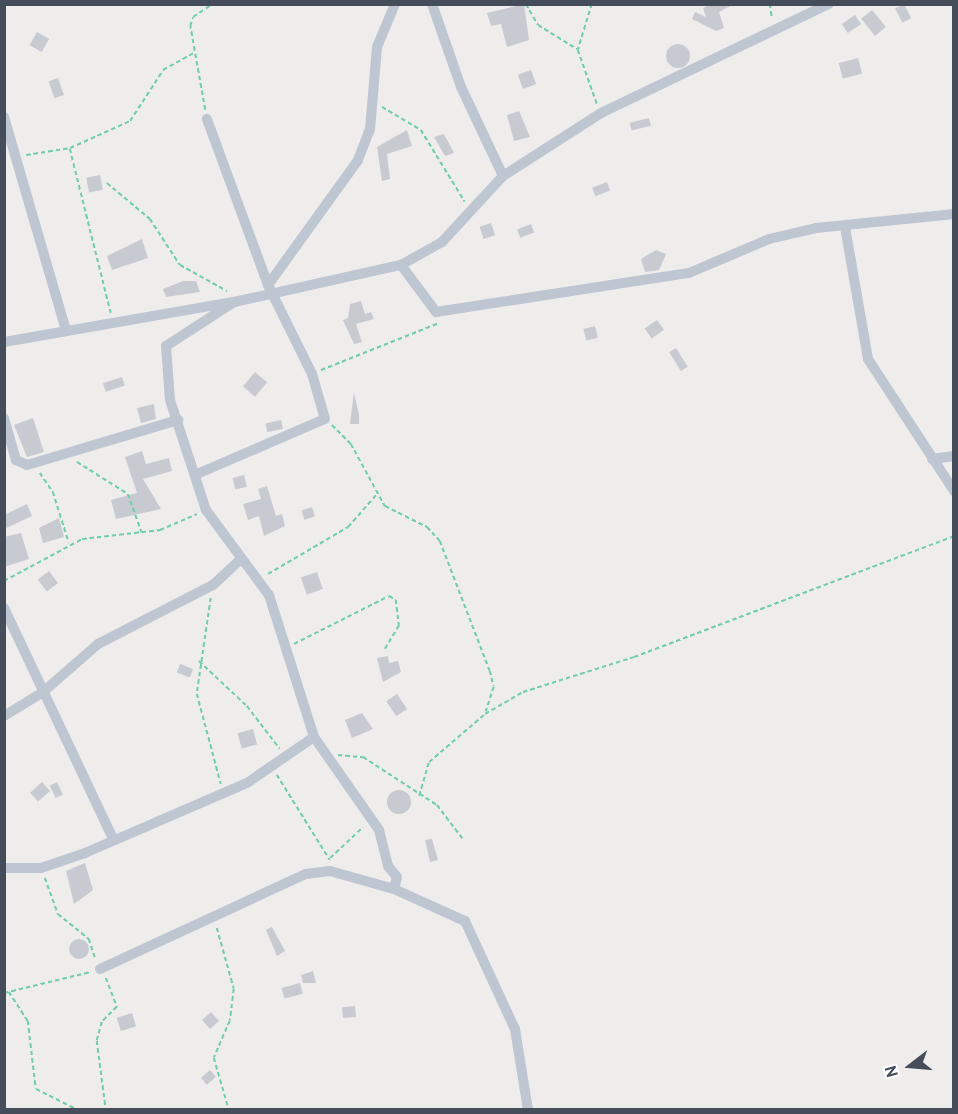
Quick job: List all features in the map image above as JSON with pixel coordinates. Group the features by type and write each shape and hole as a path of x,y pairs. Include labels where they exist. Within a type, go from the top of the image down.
{"street":[{"path":"271,290 350,177 370,129 370,101 377,46 395,4"},
{"path":"432,4 461,87 503,176"},
{"path":"4,342 113,320 234,302 271,290 400,265 442,242 503,176 601,113 829,4"},
{"path":"4,117 13,155 66,331"},
{"path":"197,474 325,419 312,374 271,290 207,119"},
{"path":"400,265 428,307 448,310 689,273 769,239 954,214"},
{"path":"845,228 868,359 954,491"},
{"path":"234,302 166,346 166,381 197,474 206,510 259,579 288,648 314,737 322,756 372,820 397,877 394,890"},
{"path":"5,420 16,460 27,465 178,420"},
{"path":"932,459 954,456"},
{"path":"4,716 43,692 118,630 213,585 242,559"},
{"path":"4,608 113,839"},
{"path":"4,868 41,868 113,839 274,769 314,737"},
{"path":"100,969 212,915 306,874 343,875 394,890 465,921 515,1029 528,1110"}],"path":[{"path":"207,119 194,53 193,17 212,4"},
{"path":"526,4 538,25 578,50"},
{"path":"592,4 578,50 601,113"},
{"path":"13,155 70,148 129,121 163,70 194,53"},
{"path":"370,101 421,130 460,197 472,208"},
{"path":"70,148 113,320"},
{"path":"107,183 150,219 180,264 215,282 234,302"},
{"path":"312,374 436,326 448,310"},
{"path":"325,419 351,444 376,495 440,541 490,670 494,687 485,714"},
{"path":"66,455 128,494 142,533"},
{"path":"27,465 49,483 69,543"},
{"path":"259,579 348,527 376,495"},
{"path":"4,581 69,543 94,535 142,533 206,510"},
{"path":"419,796 425,768 485,714 541,685 634,657 954,536"},
{"path":"213,585 199,660 200,712 224,791"},
{"path":"288,648 389,596 396,600 399,626 385,649"},
{"path":"199,660 247,706 287,759"},
{"path":"322,756 350,752 363,757 419,796 437,805 463,839"},
{"path":"274,769 287,798 329,859 343,875"},
{"path":"329,859 372,820"},
{"path":"41,868 58,914 89,939 100,969 117,1001 97,1041 106,1110"},
{"path":"212,915 234,989 231,1014 214,1058 229,1110"},
{"path":"4,993 100,969"},
{"path":"9,992 28,1021 36,1089 78,1110"}],"building":[{"path":"524,4 529,40 507,47 501,24 491,26 487,13"},
{"path":"711,4 734,4 719,12 724,28 716,31 692,19 695,12 706,17 703,8"},
{"path":"904,4 911,18 902,23 895,9"},
{"path":"872,10 886,27 875,36 861,19"},
{"path":"855,15 861,24 848,33 842,24"},
{"path":"37,32 49,39 42,52 30,45"},
{"path":"678,44 686,48 690,56 686,64 678,68 670,64 666,56 670,48"},
{"path":"858,58 862,73 843,79 839,63"},
{"path":"531,70 536,84 523,89 518,75"},
{"path":"58,78 64,95 54,98 49,81"},
{"path":"519,111 530,137 514,141 507,115"},
{"path":"649,118 651,126 632,131 630,123"},
{"path":"407,130 412,146 387,154 390,179 382,181 377,147"},
{"path":"444,134 454,153 445,156 434,137"},
{"path":"100,175 103,190 89,192 86,178"},
{"path":"607,182 610,190 595,196 592,188"},
{"path":"491,223 495,235 484,239 480,227"},
{"path":"531,224 534,232 520,238 517,229"},
{"path":"142,239 148,258 112,270 107,256"},
{"path":"656,250 666,254 659,270 645,272 641,259"},
{"path":"183,281 196,281 200,292 166,297 163,289"},
{"path":"361,301 365,314 371,312 374,319 356,324 362,342 354,344 343,320 348,318 350,304"},
{"path":"657,320 664,330 652,338 645,329"},
{"path":"595,326 598,338 586,341 583,329"},
{"path":"676,348 688,367 681,371 669,352"},
{"path":"255,372 267,382 255,397 243,387"},
{"path":"122,377 125,386 106,392 103,383"},
{"path":"354,392 359,415 359,424 350,424"},
{"path":"154,404 156,419 141,423 137,408"},
{"path":"33,418 44,452 27,457 14,425"},
{"path":"281,420 283,429 267,432 265,424"},
{"path":"142,451 146,464 169,458 172,471 143,479 161,509 116,519 111,500 137,493 125,457"},
{"path":"244,475 247,487 235,490 232,478"},
{"path":"267,486 276,516 282,514 285,526 264,536 259,516 248,520 243,504 261,499 258,489"},
{"path":"27,504 32,516 4,529 4,515"},
{"path":"312,507 315,517 304,520 301,510"},
{"path":"59,518 64,537 43,543 39,528"},
{"path":"21,533 29,559 4,567 4,537"},
{"path":"49,571 58,583 47,591 38,579"},
{"path":"317,572 323,589 307,595 301,578"},
{"path":"388,656 389,663 398,661 401,672 383,682 377,658"},
{"path":"180,664 193,669 190,677 177,672"},
{"path":"397,694 407,709 396,716 386,701"},
{"path":"362,713 373,729 352,738 345,720"},
{"path":"253,729 257,744 242,749 238,733"},
{"path":"42,782 50,791 38,802 30,793"},
{"path":"57,782 63,795 56,798 50,785"},
{"path":"394,790 404,790 411,797 411,807 404,814 394,814 387,807 387,797"},
{"path":"432,839 438,860 430,862 425,840"},
{"path":"85,863 93,890 74,904 66,871"},
{"path":"272,927 285,951 277,956 266,930"},
{"path":"79,939 86,942 89,949 86,956 79,959 72,956 69,949 72,942"},
{"path":"313,971 316,983 303,983 301,975"},
{"path":"300,983 303,994 284,999 282,988"},
{"path":"355,1006 356,1017 343,1018 342,1007"},
{"path":"211,1012 219,1021 210,1029 202,1020"},
{"path":"132,1013 136,1026 121,1031 117,1018"},
{"path":"210,1070 216,1077 207,1085 201,1078"}]}
